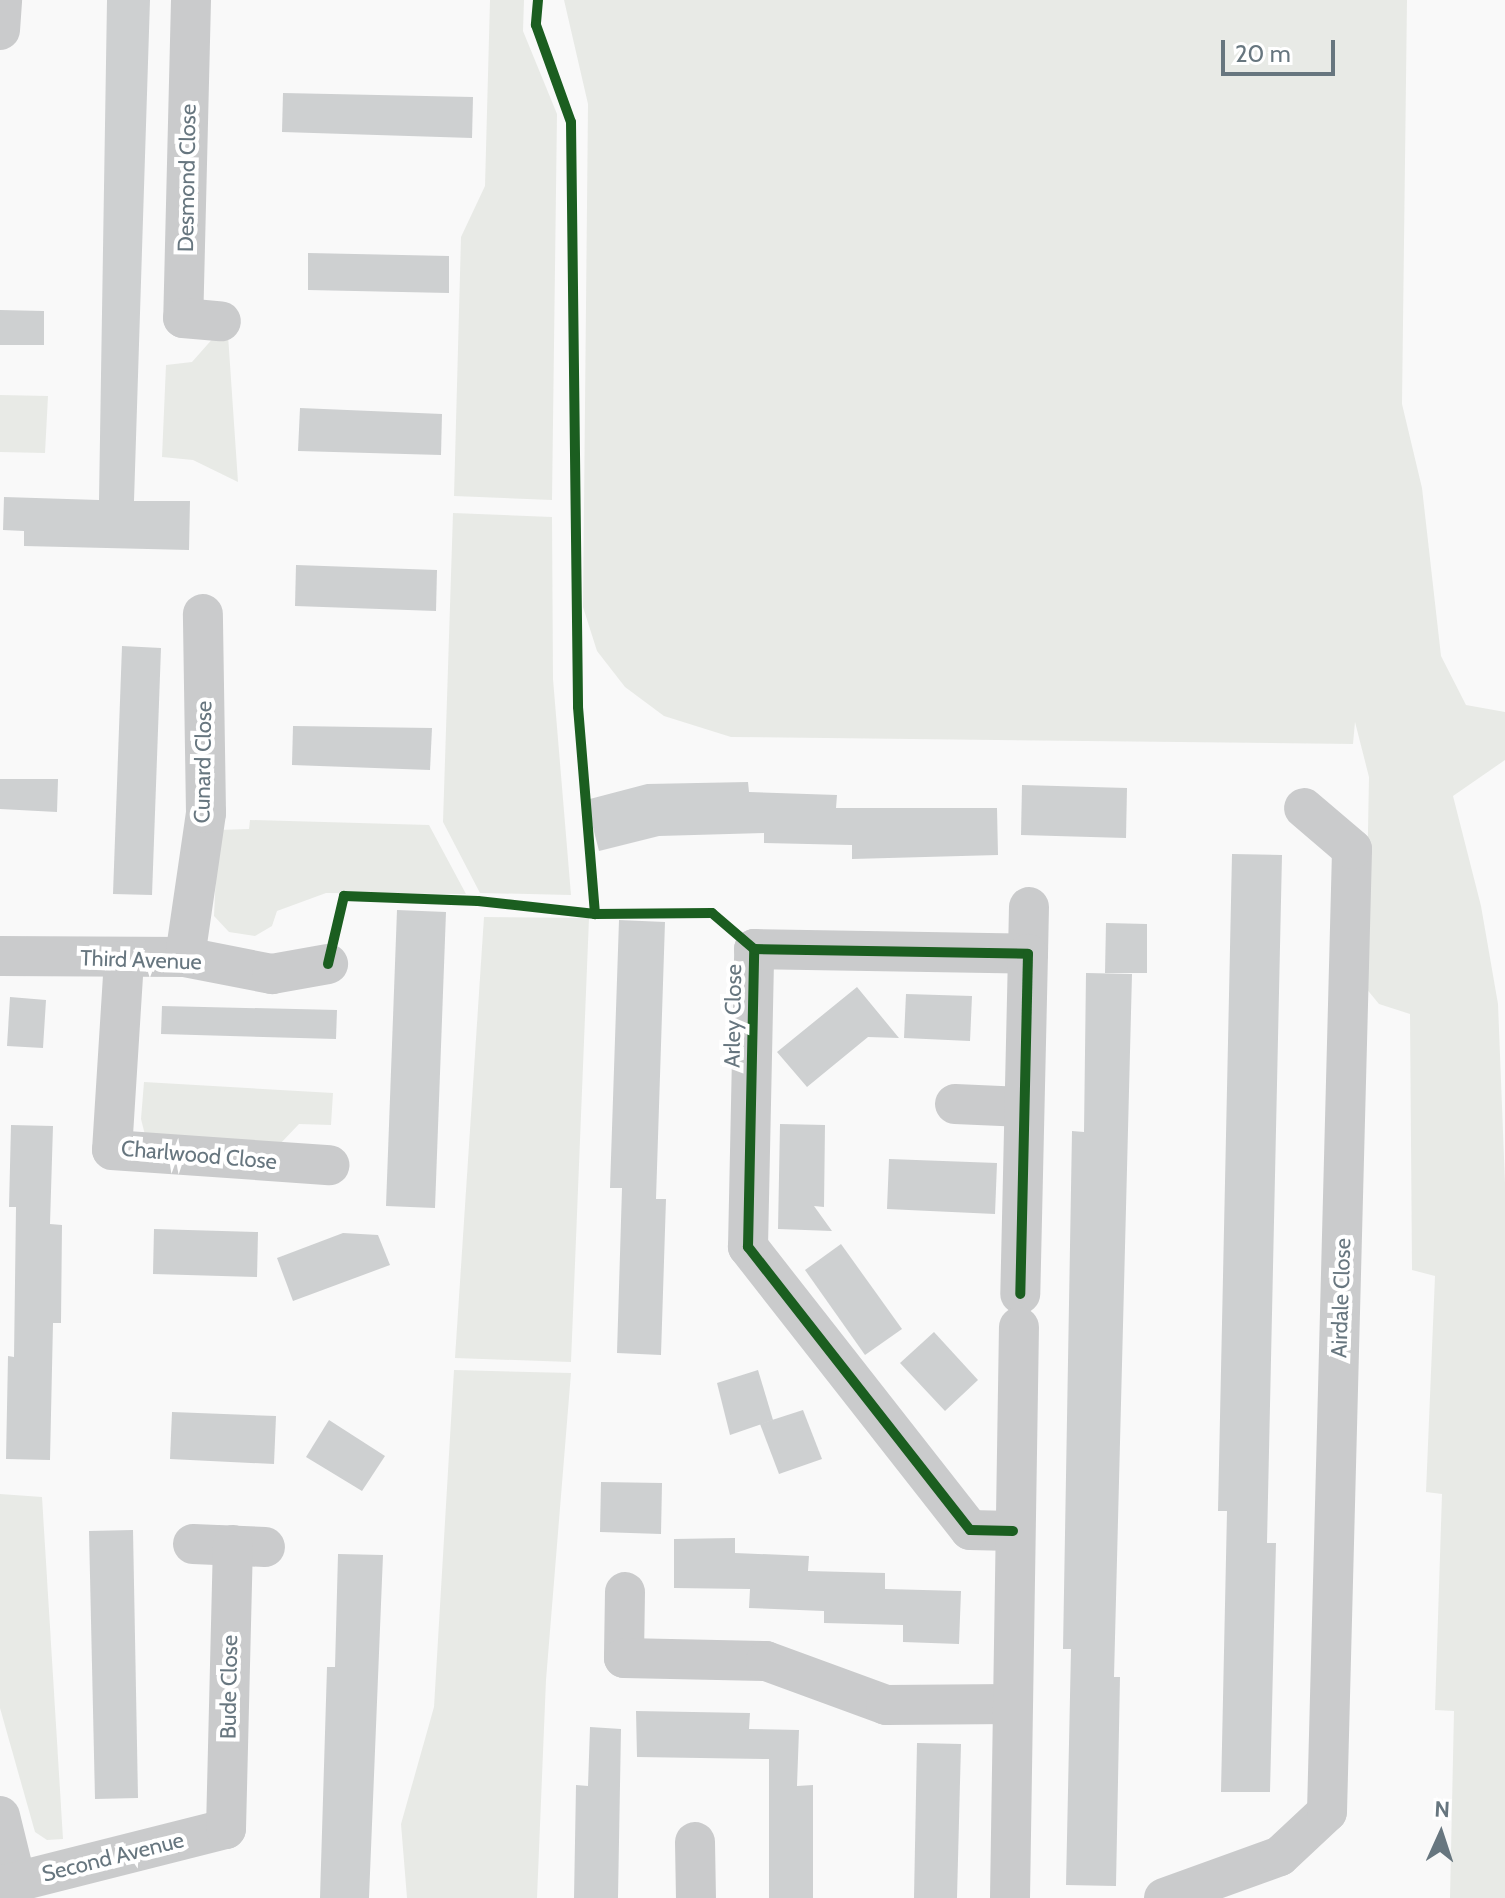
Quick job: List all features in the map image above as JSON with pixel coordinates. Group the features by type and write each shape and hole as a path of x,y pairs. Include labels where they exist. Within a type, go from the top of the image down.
{"street":[{"path":"0,30 2,0"},
{"name":"Desmond Close","path":"191,0 183,318 221,321"},
{"name":"Cunard Close","path":"185,957 206,813 203,614"},
{"name":"Airdale Close","path":"1164,1898 1280,1856 1327,1812 1352,849 1304,808"},
{"path":"1010,1898 1013,1531 1029,907"},
{"name":"Arley Close","path":"1013,1531 970,1530 748,1247 754,949 1028,954"},
{"name":"Third Avenue","path":"0,956 124,960 185,957 272,974 328,964"},
{"name":"Charlwood Close","path":"124,960 112,1150 329,1165"},
{"path":"955,1104 1024,1107"},
{"name":"Bude Close","path":"193,1544 249,1546 226,1829"},
{"path":"625,1592 624,1658 766,1661 886,1705 1011,1704"},
{"path":"0,1816 8,1884"},
{"name":"Second Avenue","path":"8,1884 226,1829"},
{"path":"695,1842 696,1898"}],"shaded area":[{"path":"490,0 524,0 523,31 557,114 552,500 454,496 461,237 485,186"},
{"path":"564,0 1407,0 1402,404 1422,488 1441,656 1466,705 1505,712 1505,760 1453,796 1481,906 1498,1004 1505,1183 1505,1898 1450,1898 1454,1711 1435,1710 1442,1494 1426,1492 1435,1276 1412,1270 1410,1014 1379,1004 1365,987 1369,777 1355,722 1353,744 731,737 664,716 625,687 597,651 583,607 588,104"},
{"path":"228,335 238,482 193,460 162,457 166,365 192,362 215,336"},
{"path":"0,395 48,396 45,453 0,452"},
{"path":"453,513 552,517 553,679 571,895 480,893 443,822"},
{"path":"250,820 429,825 466,894 326,893 277,911 272,926 255,936 229,932 214,916 218,830 249,829"},
{"path":"484,917 589,918 571,1362 455,1358"},
{"path":"144,1082 333,1093 331,1125 299,1124 279,1145 145,1135 141,1119"},
{"path":"454,1370 571,1373 546,1680 537,1898 407,1898 401,1824 434,1707"},
{"path":"0,1494 42,1497 63,1839 47,1840 35,1832 0,1708"}],"building":[{"path":"107,0 150,0 134,501 190,501 189,550 24,546 24,531 3,530 4,497 99,500"},
{"path":"283,93 473,97 472,138 282,132"},
{"path":"308,253 449,256 449,293 308,290"},
{"path":"0,310 44,311 44,345 0,345"},
{"path":"300,408 442,414 441,455 298,451"},
{"path":"296,565 437,570 436,611 295,606"},
{"path":"122,646 161,648 152,895 113,894"},
{"path":"293,726 432,728 430,770 292,765"},
{"path":"0,779 58,779 57,812 0,809"},
{"path":"748,782 749,792 837,795 836,808 997,808 998,855 852,859 852,845 764,843 764,833 659,836 599,851 586,800 647,784"},
{"path":"1022,785 1127,788 1126,838 1021,835"},
{"path":"1232,854 1282,855 1267,1543 1276,1543 1270,1792 1221,1792 1227,1511 1218,1511"},
{"path":"397,910 446,912 435,1208 386,1206"},
{"path":"619,920 665,922 656,1199 666,1199 661,1355 617,1353 622,1188 610,1188"},
{"path":"1106,923 1147,924 1147,973 1105,973"},
{"path":"1086,973 1132,974 1114,1677 1120,1677 1116,1886 1066,1885 1071,1649 1063,1649 1072,1131 1084,1132"},
{"path":"857,987 899,1038 868,1037 807,1087 777,1052"},
{"path":"906,994 972,996 970,1041 904,1038"},
{"path":"10,997 46,1000 43,1048 7,1046"},
{"path":"162,1006 337,1010 336,1039 161,1034"},
{"path":"780,1124 825,1125 824,1207 814,1206 832,1231 778,1229"},
{"path":"11,1125 53,1126 50,1224 62,1225 61,1323 53,1323 50,1460 6,1459 8,1356 14,1357 16,1207 9,1207"},
{"path":"889,1159 997,1163 995,1214 887,1209"},
{"path":"154,1229 258,1232 257,1277 153,1274"},
{"path":"343,1233 378,1235 390,1265 293,1301 277,1258"},
{"path":"841,1244 902,1329 865,1355 805,1270"},
{"path":"934,1332 978,1380 945,1411 900,1363"},
{"path":"758,1370 773,1420 730,1435 717,1383"},
{"path":"803,1410 822,1459 779,1474 760,1424"},
{"path":"172,1412 276,1416 274,1464 170,1459"},
{"path":"329,1420 385,1456 362,1491 306,1457"},
{"path":"601,1482 662,1483 661,1534 600,1532"},
{"path":"133,1530 138,1798 95,1799 89,1531"},
{"path":"735,1538 735,1553 809,1556 808,1571 885,1573 885,1589 961,1591 959,1644 903,1642 903,1625 824,1623 824,1611 749,1608 750,1589 674,1588 674,1539"},
{"path":"338,1554 383,1555 369,1898 320,1898 327,1667 335,1667"},
{"path":"636,1711 750,1713 749,1729 799,1730 797,1786 813,1785 813,1898 769,1898 769,1759 637,1757"},
{"path":"590,1727 621,1729 618,1898 574,1898 576,1785 588,1786"},
{"path":"917,1743 961,1744 957,1898 914,1898"}],"cycle path":[{"path":"538,0 536,25 571,122 578,707 595,914"},
{"path":"328,964 344,896 478,901 595,914 712,913 754,949"},
{"path":"1013,1531 970,1530 748,1247 754,949 1028,954 1020,1294"}]}
